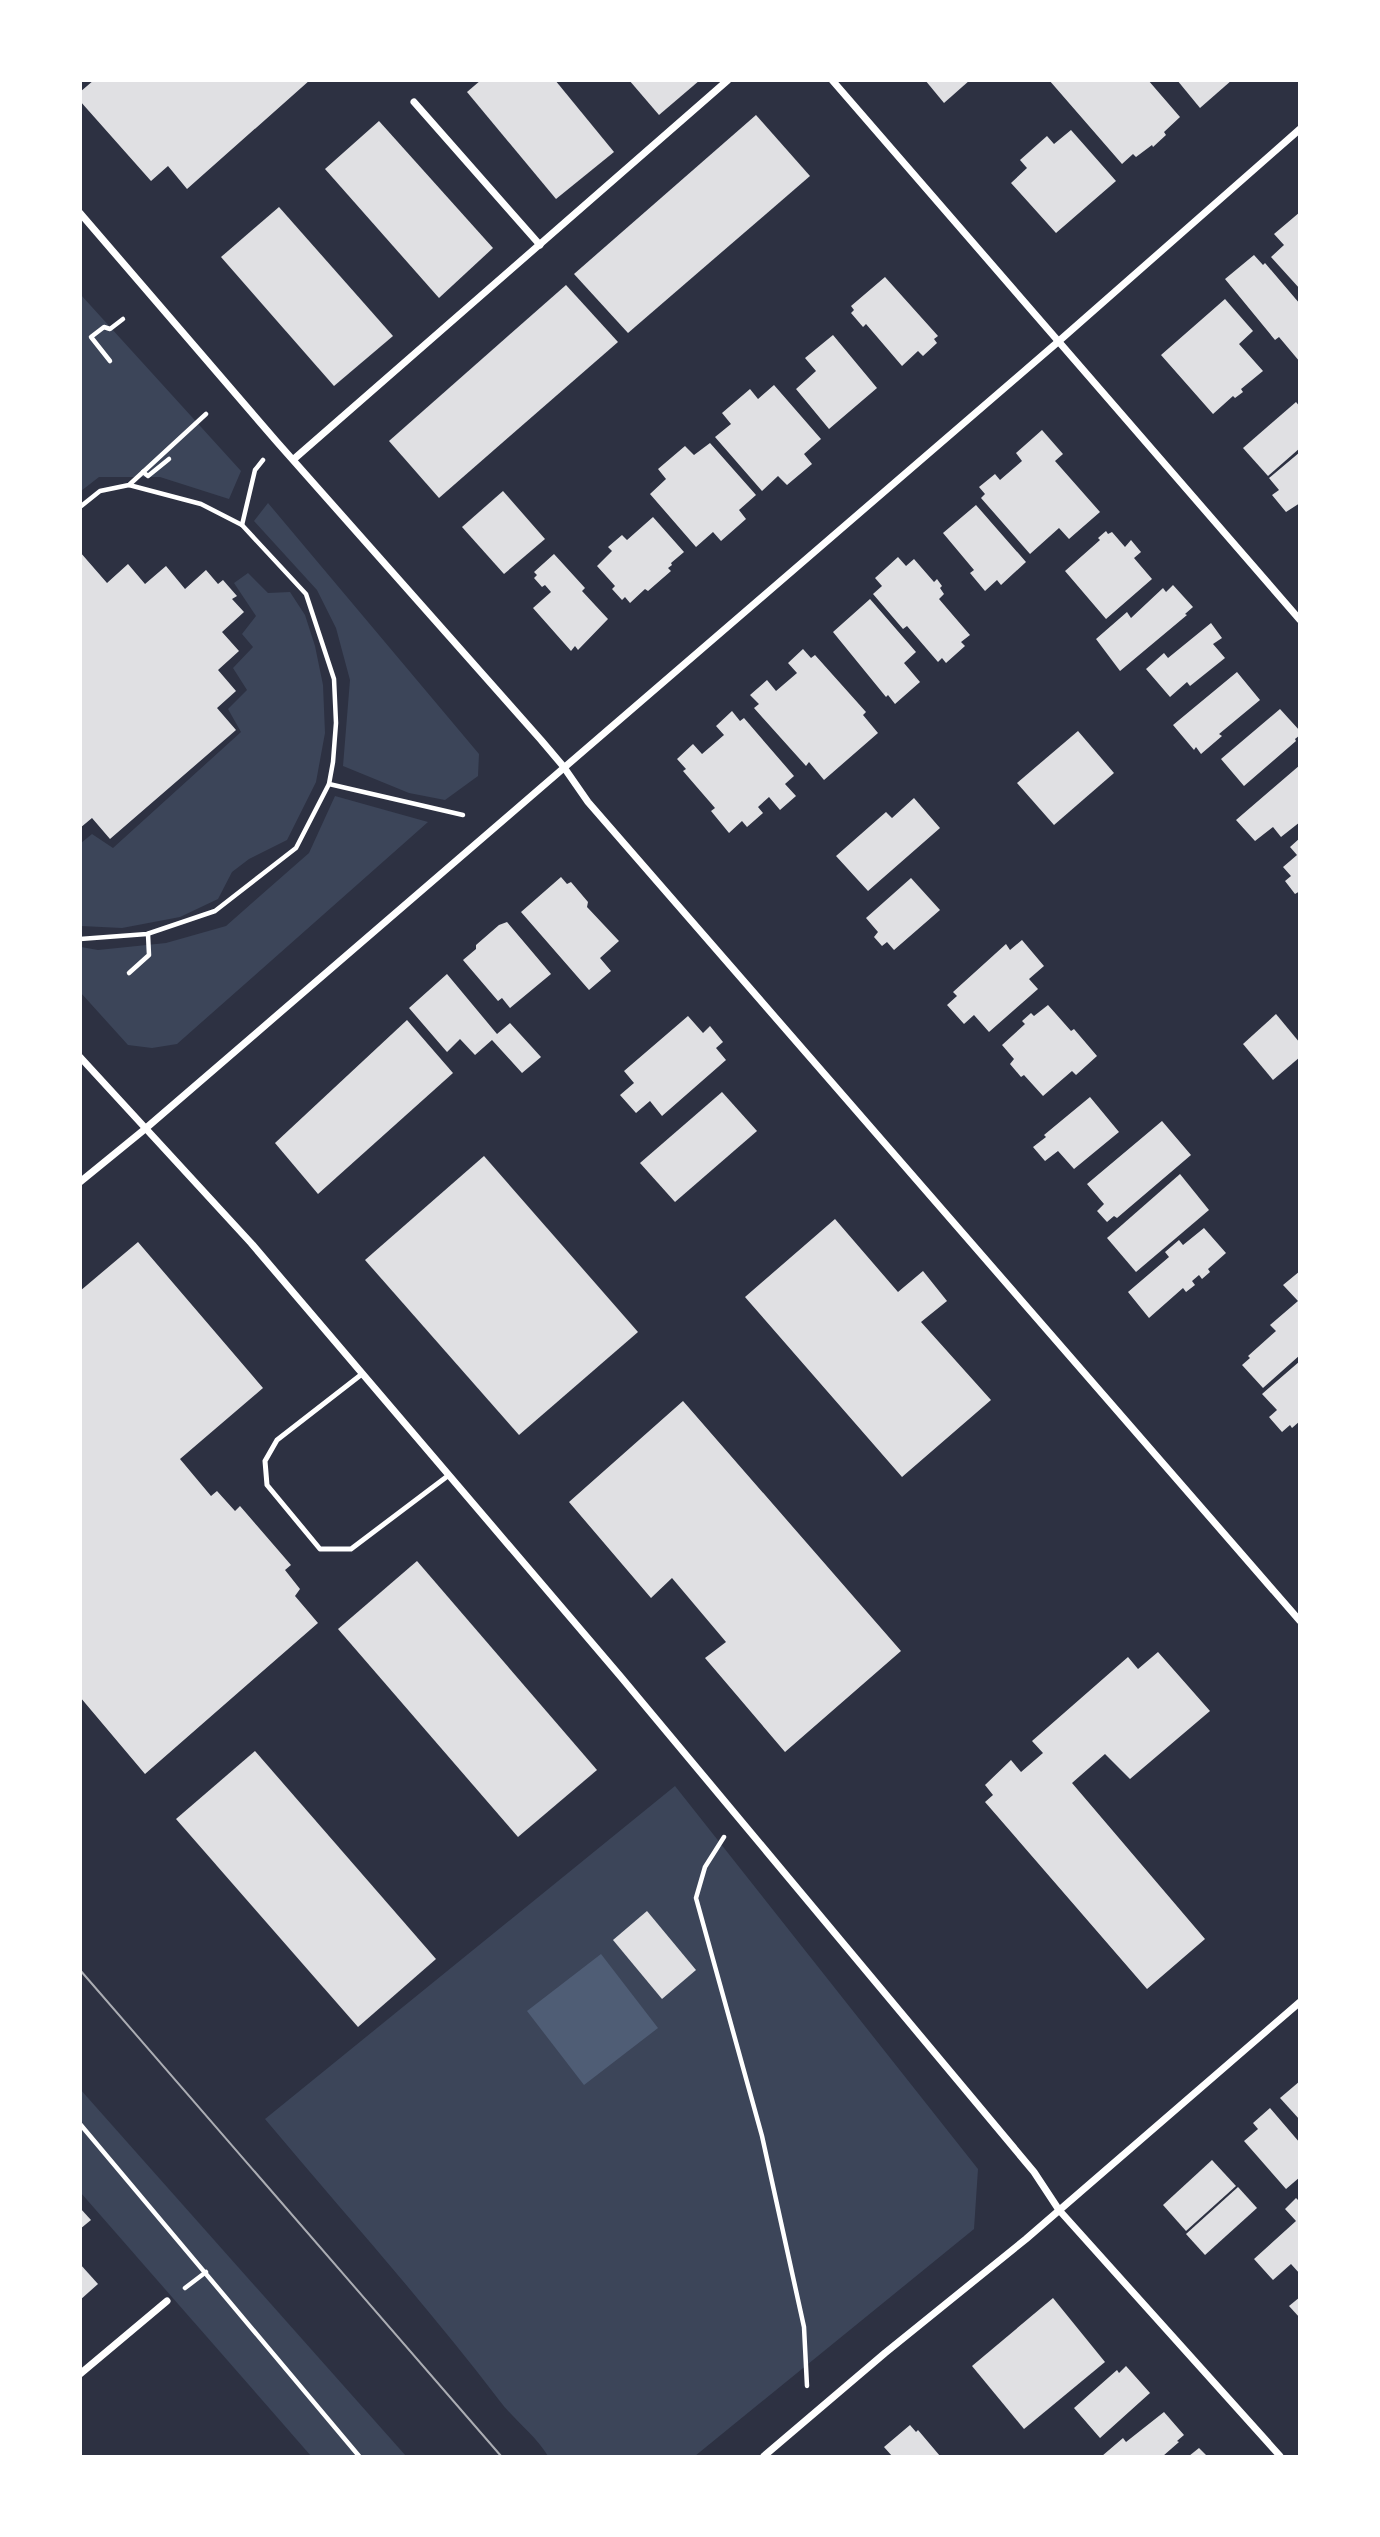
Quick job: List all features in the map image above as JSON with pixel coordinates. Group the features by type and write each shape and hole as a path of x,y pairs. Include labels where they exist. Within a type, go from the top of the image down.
{"street":[{"path":"294,459 727,80"},
{"path":"831,80 1300,620"},
{"path":"414,102 540,245"},
{"path":"80,1182 145,1129 1059,341 1300,129"},
{"path":"80,213 277,442 563,766 588,802 1300,1621"},
{"path":"80,1057 251,1244 737,1816 1034,2172 1059,2210 1280,2456"},
{"path":"764,2456 1059,2210 1300,2002"},
{"path":"80,2374 167,2301"}],"lane":[{"path":"362,1374 277,1440 265,1461 267,1485 320,1549 351,1549 449,1475"}],"path":[{"path":"110,361 91,337 104,327 110,329 124,319"},
{"path":"129,485 206,414"},
{"path":"242,525 255,470 277,442"},
{"path":"143,472 148,476 169,459"},
{"path":"80,507 100,491 129,485 201,504 242,525 306,594 334,679 336,723 328,784 296,848 215,911 148,934 80,939"},
{"path":"328,784 463,815"},
{"path":"129,973 149,955 148,934"},
{"path":"737,1816 705,1867 696,1898 762,2136 804,2327 807,2386"},
{"path":"80,2124 359,2456"}],"shaded area":[{"path":"81,295 241,471 229,499 160,477 99,477 81,491"},
{"path":"268,503 479,754 478,776 445,800 409,793 343,766 350,680 336,628 317,590 254,521"},
{"path":"248,573 268,593 290,592 305,615 323,685 325,733 316,782 287,840 249,859 232,872 218,899 180,917 122,928 81,926 81,843 92,834 113,848 241,732 228,709 247,690 233,668 253,647 242,634 256,616 234,583"},
{"path":"335,796 428,822 177,1044 152,1048 128,1045 81,993 81,947 98,950 166,943 226,926 309,853"},
{"path":"675,1786 978,2169 974,2229 695,2456 548,2456 265,2119"},
{"path":"601,1954 658,2028 584,2085 527,2011"},
{"path":"80,2089 406,2456 311,2456 81,2193"}],"building":[{"path":"94,80 310,80 187,189 168,166 151,181 80,101 80,92"},
{"path":"481,80 555,80 614,152 556,199 467,92"},
{"path":"629,80 700,80 659,115"},
{"path":"925,80 970,80 944,103"},
{"path":"1049,80 1148,80 1180,117 1153,147 1152,145 1136,157 1133,154 1122,164"},
{"path":"1177,80 1232,80 1200,108"},
{"path":"756,115 810,176 628,333 574,274"},
{"path":"379,121 493,248 439,298 325,169"},
{"path":"1071,130 1116,181 1056,233 1011,183 1027,168 1020,160 1047,136 1054,144"},
{"path":"279,207 393,336 334,386 221,257"},
{"path":"1300,212 1300,289 1271,257 1284,245 1274,234"},
{"path":"1254,255 1263,265 1265,263 1300,304 1300,362 1279,337 1275,340 1225,279"},
{"path":"885,277 938,336 934,339 937,343 923,356 918,351 902,366 866,324 863,327 851,313 854,310 851,306"},
{"path":"566,285 618,342 439,498 389,441"},
{"path":"1225,299 1253,331 1239,344 1263,371 1241,389 1243,392 1235,398 1233,396 1213,414 1161,355"},
{"path":"833,335 877,388 829,429 796,389 816,371 805,358"},
{"path":"774,385 821,439 804,454 812,464 787,485 778,476 762,491 715,437 731,424 722,413 750,389 758,399"},
{"path":"1296,402 1300,407 1300,448 1268,476 1243,448"},
{"path":"1042,430 1063,454 1055,461 1100,512 1069,539 1059,528 1030,554 981,498 985,494 979,487 995,474 1000,480 1022,461 1016,453"},
{"path":"710,443 756,495 739,510 746,519 721,541 713,532 696,547 650,494 666,479 658,469 685,446 694,455"},
{"path":"1300,452 1300,503 1286,512 1272,495 1279,490 1269,478"},
{"path":"503,491 545,539 504,574 462,527"},
{"path":"976,505 1026,562 1001,585 997,580 985,591 970,573 974,570 943,533"},
{"path":"653,517 684,552 671,563 668,568 671,571 630,603 625,597 622,600 612,589 615,586 597,566 612,551 608,547 622,535 627,540"},
{"path":"1106,531 1108,534 1112,532 1125,547 1131,540 1141,552 1134,558 1152,579 1106,619 1065,571 1100,540 1098,538"},
{"path":"80,552 107,583 128,564 145,584 166,566 185,589 206,570 218,584 223,580 237,596 232,599 244,612 222,632 239,651 218,670 236,691 217,708 236,730 110,839 92,818 80,828"},
{"path":"554,554 585,588 582,591 608,619 578,650 575,646 571,651 533,608 551,592 534,578 537,575 534,572"},
{"path":"898,557 906,566 914,559 934,582 937,579 944,594 939,599 970,635 961,642 965,646 946,663 942,658 938,662 907,626 903,629 873,594 882,586 875,578"},
{"path":"1173,585 1193,607 1120,671 1096,639 1127,612 1131,618 1163,588 1166,592"},
{"path":"870,599 916,652 904,663 920,682 895,704 888,695 886,697 833,632"},
{"path":"1211,623 1222,638 1213,644 1225,658 1190,686 1187,682 1170,697 1146,669 1164,653 1168,658"},
{"path":"803,649 811,658 815,655 866,712 863,715 878,733 824,780 809,762 806,766 754,708 759,704 750,695 767,680 776,691 797,673 788,663"},
{"path":"1237,672 1260,700 1219,734 1222,736 1201,754 1196,747 1194,750 1173,725"},
{"path":"1280,709 1300,731 1300,735 1244,786 1221,759"},
{"path":"732,711 740,721 744,718 794,776 785,784 796,796 780,810 769,797 758,807 763,813 747,827 742,821 729,833 711,811 715,808 683,771 686,769 677,759 693,744 702,754 724,735 716,726"},
{"path":"1078,731 1114,773 1054,825 1017,783"},
{"path":"1300,765 1300,822 1281,837 1273,827 1255,841 1236,820"},
{"path":"914,798 940,828 868,891 836,856 886,812 892,818"},
{"path":"1300,838 1300,891 1295,894 1285,881 1291,876 1283,867 1297,855 1290,847"},
{"path":"561,877 567,884 571,882 588,902 587,907 619,941 600,958 611,971 589,990 521,912"},
{"path":"911,878 940,910 894,950 887,942 882,946 874,937 878,932 866,918"},
{"path":"507,922 551,974 510,1008 502,998 498,1001 463,960 499,925"},
{"path":"1022,940 1044,966 1029,979 1038,989 989,1032 974,1015 964,1024 947,1005 957,996 953,992 1006,944 1010,950"},
{"path":"447,974 497,1034 510,1023 541,1057 522,1073 492,1040 475,1055 460,1039 447,1052 409,1008"},
{"path":"1048,1005 1071,1031 1074,1029 1097,1056 1076,1075 1072,1071 1043,1096 1010,1064 1014,1059 1002,1045 1025,1024 1022,1021 1031,1013 1034,1016"},
{"path":"1276,1014 1300,1043 1300,1057 1273,1080 1243,1044"},
{"path":"688,1016 703,1033 710,1026 723,1042 716,1048 726,1060 662,1116 650,1101 636,1113 620,1095 634,1083 624,1071"},
{"path":"407,1020 453,1073 318,1194 275,1143"},
{"path":"722,1092 757,1131 675,1202 640,1163"},
{"path":"1090,1097 1119,1132 1074,1169 1058,1151 1045,1161 1033,1147"},
{"path":"1162,1121 1191,1155 1117,1218 1114,1216 1107,1222 1097,1211 1104,1204 1087,1184"},
{"path":"484,1156 638,1332 519,1435 365,1260"},
{"path":"1180,1174 1209,1210 1136,1272 1107,1238"},
{"path":"835,1219 898,1292 923,1271 947,1301 921,1322 991,1400 902,1477 745,1297"},
{"path":"1204,1228 1226,1253 1208,1269 1210,1272 1202,1279 1199,1275 1192,1281 1195,1285 1186,1292 1183,1288 1149,1318 1128,1292 1169,1257 1165,1252 1179,1240 1183,1245"},
{"path":"138,1242 263,1388 180,1459 211,1496 217,1491 235,1511 240,1506 291,1565 285,1570 300,1589 295,1596 318,1623 145,1774 80,1697 80,1291"},
{"path":"1300,1271 1300,1355 1263,1388 1242,1365 1250,1358 1248,1356 1276,1331 1270,1325 1298,1301 1283,1285"},
{"path":"1300,1361 1300,1421 1282,1432 1269,1417 1277,1410 1262,1394"},
{"path":"683,1401 901,1651 785,1752 705,1658 726,1642 672,1578 651,1598 569,1502"},
{"path":"417,1561 597,1770 518,1837 338,1629"},
{"path":"1158,1652 1210,1711 1130,1779 1105,1754 1072,1783 1205,1939 1147,1989 985,1802 993,1795 985,1785 1011,1760 1021,1772 1043,1753 1032,1741 1128,1657 1138,1669"},
{"path":"255,1751 436,1959 358,2027 176,1819"},
{"path":"647,1911 696,1970 662,1999 613,1940"},
{"path":"1300,2081 1300,2120 1280,2098"},
{"path":"1270,2108 1300,2143 1300,2177 1286,2189 1244,2141 1258,2129 1253,2123"},
{"path":"1212,2160 1236,2186 1186,2231 1163,2205"},
{"path":"1238,2187 1257,2208 1205,2255 1186,2234"},
{"path":"1296,2198 1300,2202 1300,2274 1291,2264 1273,2280 1254,2259 1296,2221 1285,2209"},
{"path":"80,2208 91,2220 80,2229"},
{"path":"80,2264 98,2284 80,2300"},
{"path":"1300,2297 1300,2318 1289,2306"},
{"path":"1053,2298 1105,2362 1024,2429 972,2366"},
{"path":"1126,2366 1150,2393 1100,2438 1074,2408 1117,2370 1119,2373"},
{"path":"1164,2412 1184,2435 1163,2456 1102,2456 1123,2438 1126,2442"},
{"path":"910,2425 916,2432 918,2430 940,2456 892,2456 884,2447"},
{"path":"1199,2448 1207,2456 1189,2456"}],"tram line":[{"path":"80,1970 501,2456"}]}
